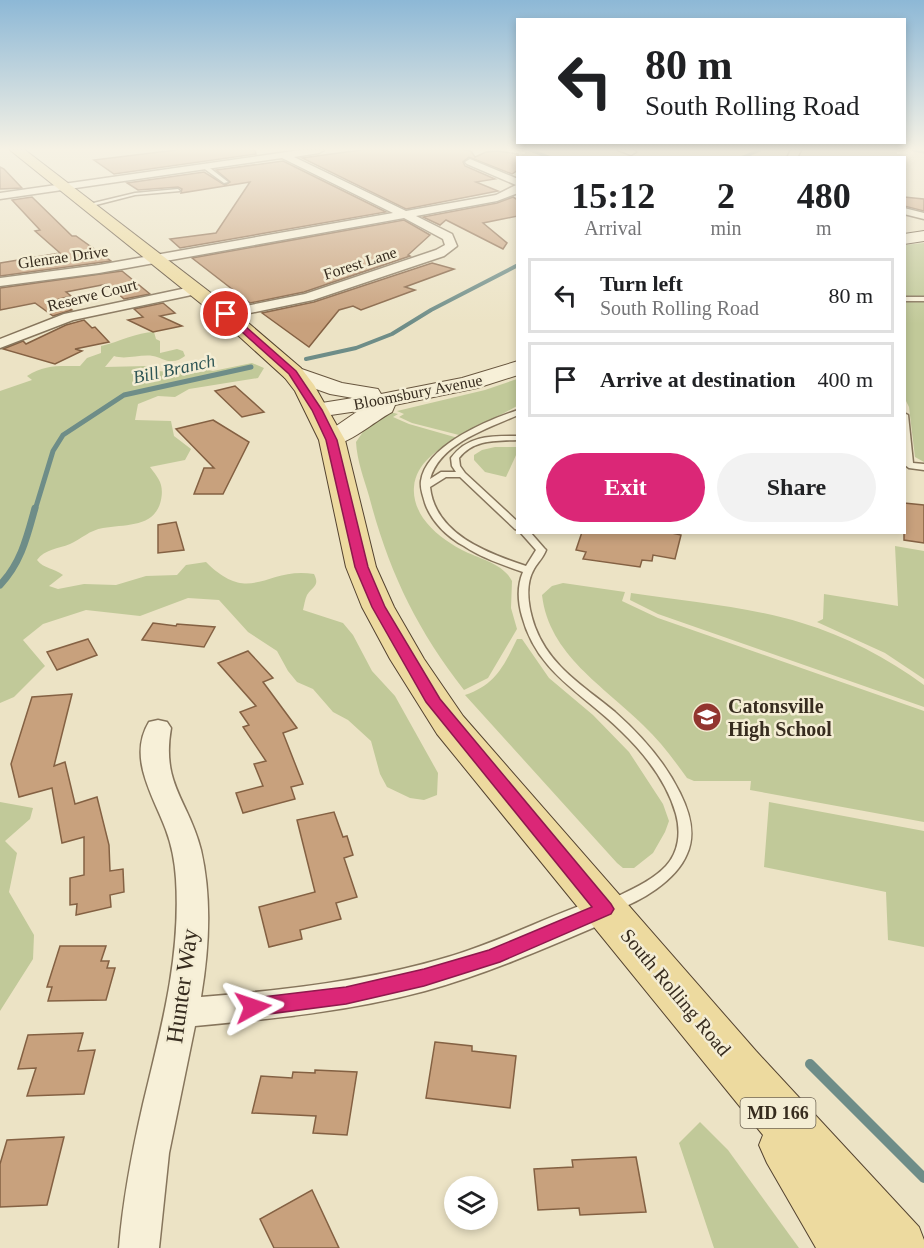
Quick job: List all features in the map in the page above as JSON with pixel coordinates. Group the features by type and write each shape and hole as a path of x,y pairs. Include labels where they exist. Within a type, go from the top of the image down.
{"main road":[{"name":"South Rolling Road","path":"92,208 226,314 293,373 317,410 332,440 361,567 378,607 407,659 450,725 738,1066 898,1248"},
{"path":"906,239 924,236"},
{"name":"Bloomsbury Avenue","path":"317,410 431,393 492,377 516,368"},
{"path":"293,373 350,391 390,394 431,393"},
{"path":"332,440 379,409 431,393"},
{"path":"738,1066 848,1248"}],"street":[{"name":"Forest Lane","path":"226,314 342,287 440,253 451,246 448,237 389,208"},
{"name":"Glenrae Drive","path":"0,282 156,259 440,208"},
{"path":"906,211 924,216"},
{"name":"Reserve Court","path":"0,344 69,317 196,290"},
{"name":"Hunter Way","path":"139,1248 141,1210 152,1143 182,1013 192,933 191,882 186,847 152,761 158,728"},
{"path":"182,1013 276,1005 346,995 424,977 493,956 605,909"}],"lane":[{"path":"906,299 924,299"},
{"path":"516,413 450,448 435,461 427,474 425,486 428,502 436,518 457,537 500,560 528,570"},
{"path":"906,434 909,465 924,467"},
{"path":"516,438 485,440 465,446 455,458 456,466 462,475 516,525"},
{"path":"425,486 444,474 462,475"},
{"path":"526,534 541,550 539,557 528,570 524,592 526,613 535,637 550,662 572,684 614,717 651,759 675,793 685,819 686,842 677,863 657,880 605,909"}],"green space":[{"path":"924,243 924,462 915,457 909,407 906,401 906,245"},
{"path":"154,332 156,339 160,341 160,353 177,349 183,351 185,356 170,361 153,356 114,356 105,367 147,366 158,371 171,372 203,369 213,371 252,363 264,368 258,378 189,389 175,397 158,396 138,404 135,420 171,421 174,436 191,449 185,460 150,467 158,478 162,490 158,509 153,516 138,523 94,531 40,556 37,560 40,563 63,575 49,586 58,589 84,584 116,585 146,576 177,575 186,565 206,562 235,582 259,582 297,573 314,574 316,584 307,595 303,610 343,623 353,635 372,671 395,696 438,773 437,795 424,800 410,798 387,787 380,774 371,741 348,720 333,712 313,689 297,682 277,651 248,632 219,600 188,598 140,616 86,610 43,624 23,640 45,666 14,697 0,703 0,391 32,380 27,376 40,369 53,366 80,366 87,358 101,353 101,346"},
{"path":"516,379 516,407 466,434 459,435 412,423 399,417 404,414 397,411 485,390"},
{"path":"390,412 398,414 393,417 409,424 458,438 436,452 419,471 414,487 417,507 427,523 451,544 497,566 512,581 511,608 517,629 488,678 464,690 432,644 406,598 386,550 361,470 356,442 367,426"},
{"path":"495,447 516,447 516,455 506,477 485,472 474,460 474,455 482,450"},
{"path":"895,546 924,551 924,679 885,653 817,622 823,619 824,594 898,606"},
{"path":"563,583 625,592 622,601 658,618 924,711 924,822 750,790 751,781 694,781 687,778 655,738 581,668 555,635 542,595 552,586"},
{"path":"631,593 718,605 782,617 834,634 881,657 924,685 924,707 658,614 630,600"},
{"path":"517,639 522,639 549,678 593,715 629,752 663,804 669,821 665,832 653,853 634,868 623,868 617,863 465,695 491,680 508,658"},
{"path":"0,802 33,808 30,819 5,841 17,853 9,892 34,935 33,959 0,1011"},
{"path":"769,802 924,831 924,947 888,940 886,892 764,867"},
{"path":"700,1122 728,1150 799,1248 714,1248 679,1143"}],"building":[{"path":"20,208 44,208 72,236 76,236 111,261 0,276 0,263 60,253 35,231 40,230"},
{"path":"233,208 378,208 386,212 180,248 170,239 216,233"},
{"path":"469,208 516,208 516,216 483,223 507,243 503,249 446,220 440,225 423,217"},
{"path":"404,220 430,235 408,255 410,256 304,292 250,303 192,258"},
{"path":"432,263 454,269 405,287 415,290 361,310 353,306 339,310 309,347 262,313 314,302"},
{"path":"122,271 150,294 124,299 107,284 66,292 71,296 59,299 72,310 53,316 35,303 0,310 0,288"},
{"path":"163,303 175,313 160,316 182,326 153,332 128,320 143,317 134,309"},
{"path":"84,320 92,328 95,327 109,342 75,349 82,351 55,364 3,349 23,341 26,344 66,325"},
{"path":"235,386 264,412 242,417 215,391"},
{"path":"213,420 249,442 223,494 194,494 204,468 214,468 176,429"},
{"path":"906,503 924,505 924,543 904,540"},
{"path":"176,522 184,550 158,553 158,525"},
{"path":"581,534 681,535 675,559 653,555 652,561 642,560 640,567 583,559 586,552 576,550"},
{"path":"153,623 215,627 204,647 142,640"},
{"path":"88,639 97,655 57,670 47,652"},
{"path":"248,651 273,678 263,682 297,728 283,733 303,784 291,787 295,799 243,813 236,793 263,786 254,764 266,761 243,727 249,725 240,712 256,706 218,663"},
{"path":"72,694 54,766 65,762 75,804 97,797 109,845 110,871 123,869 124,892 110,895 111,907 76,915 77,904 70,905 70,878 84,875 84,837 62,843 52,788 19,797 11,764 32,697"},
{"path":"334,812 343,837 347,836 353,855 344,858 357,897 336,903 341,919 300,930 302,939 269,947 259,907 315,892 297,820"},
{"path":"60,946 106,946 101,961 109,961 107,968 115,968 106,1000 48,1001 52,987 47,987"},
{"path":"83,1033 78,1051 95,1050 84,1094 27,1096 36,1068 18,1069 28,1035"},
{"path":"435,1042 472,1046 472,1051 516,1056 510,1108 426,1098"},
{"path":"315,1070 357,1072 347,1135 313,1133 316,1116 252,1113 261,1076 292,1078 293,1072 315,1073"},
{"path":"64,1137 47,1205 0,1207 0,1164 7,1140"},
{"path":"636,1157 646,1212 580,1215 579,1208 538,1210 534,1169 573,1167 572,1160"},
{"path":"312,1190 339,1248 274,1248 260,1219"}],"waterway":[{"name":"Bill Branch","path":"306,359 356,348 392,334 431,310 516,266"},
{"name":"Bill Branch","path":"35,510 53,451 63,435 124,395 251,367"},
{"name":"Bill Branch","path":"0,585 18,559 35,508"},
{"path":"810,1064 924,1178"}],"place":[{"name":"Catonsville High School","path":"707,717"}],"route":[{"path":"226,314 293,373 317,410 332,440 361,567 378,607 434,702 450,725 605,909 493,956 424,977 346,995 253,1007"}]}
